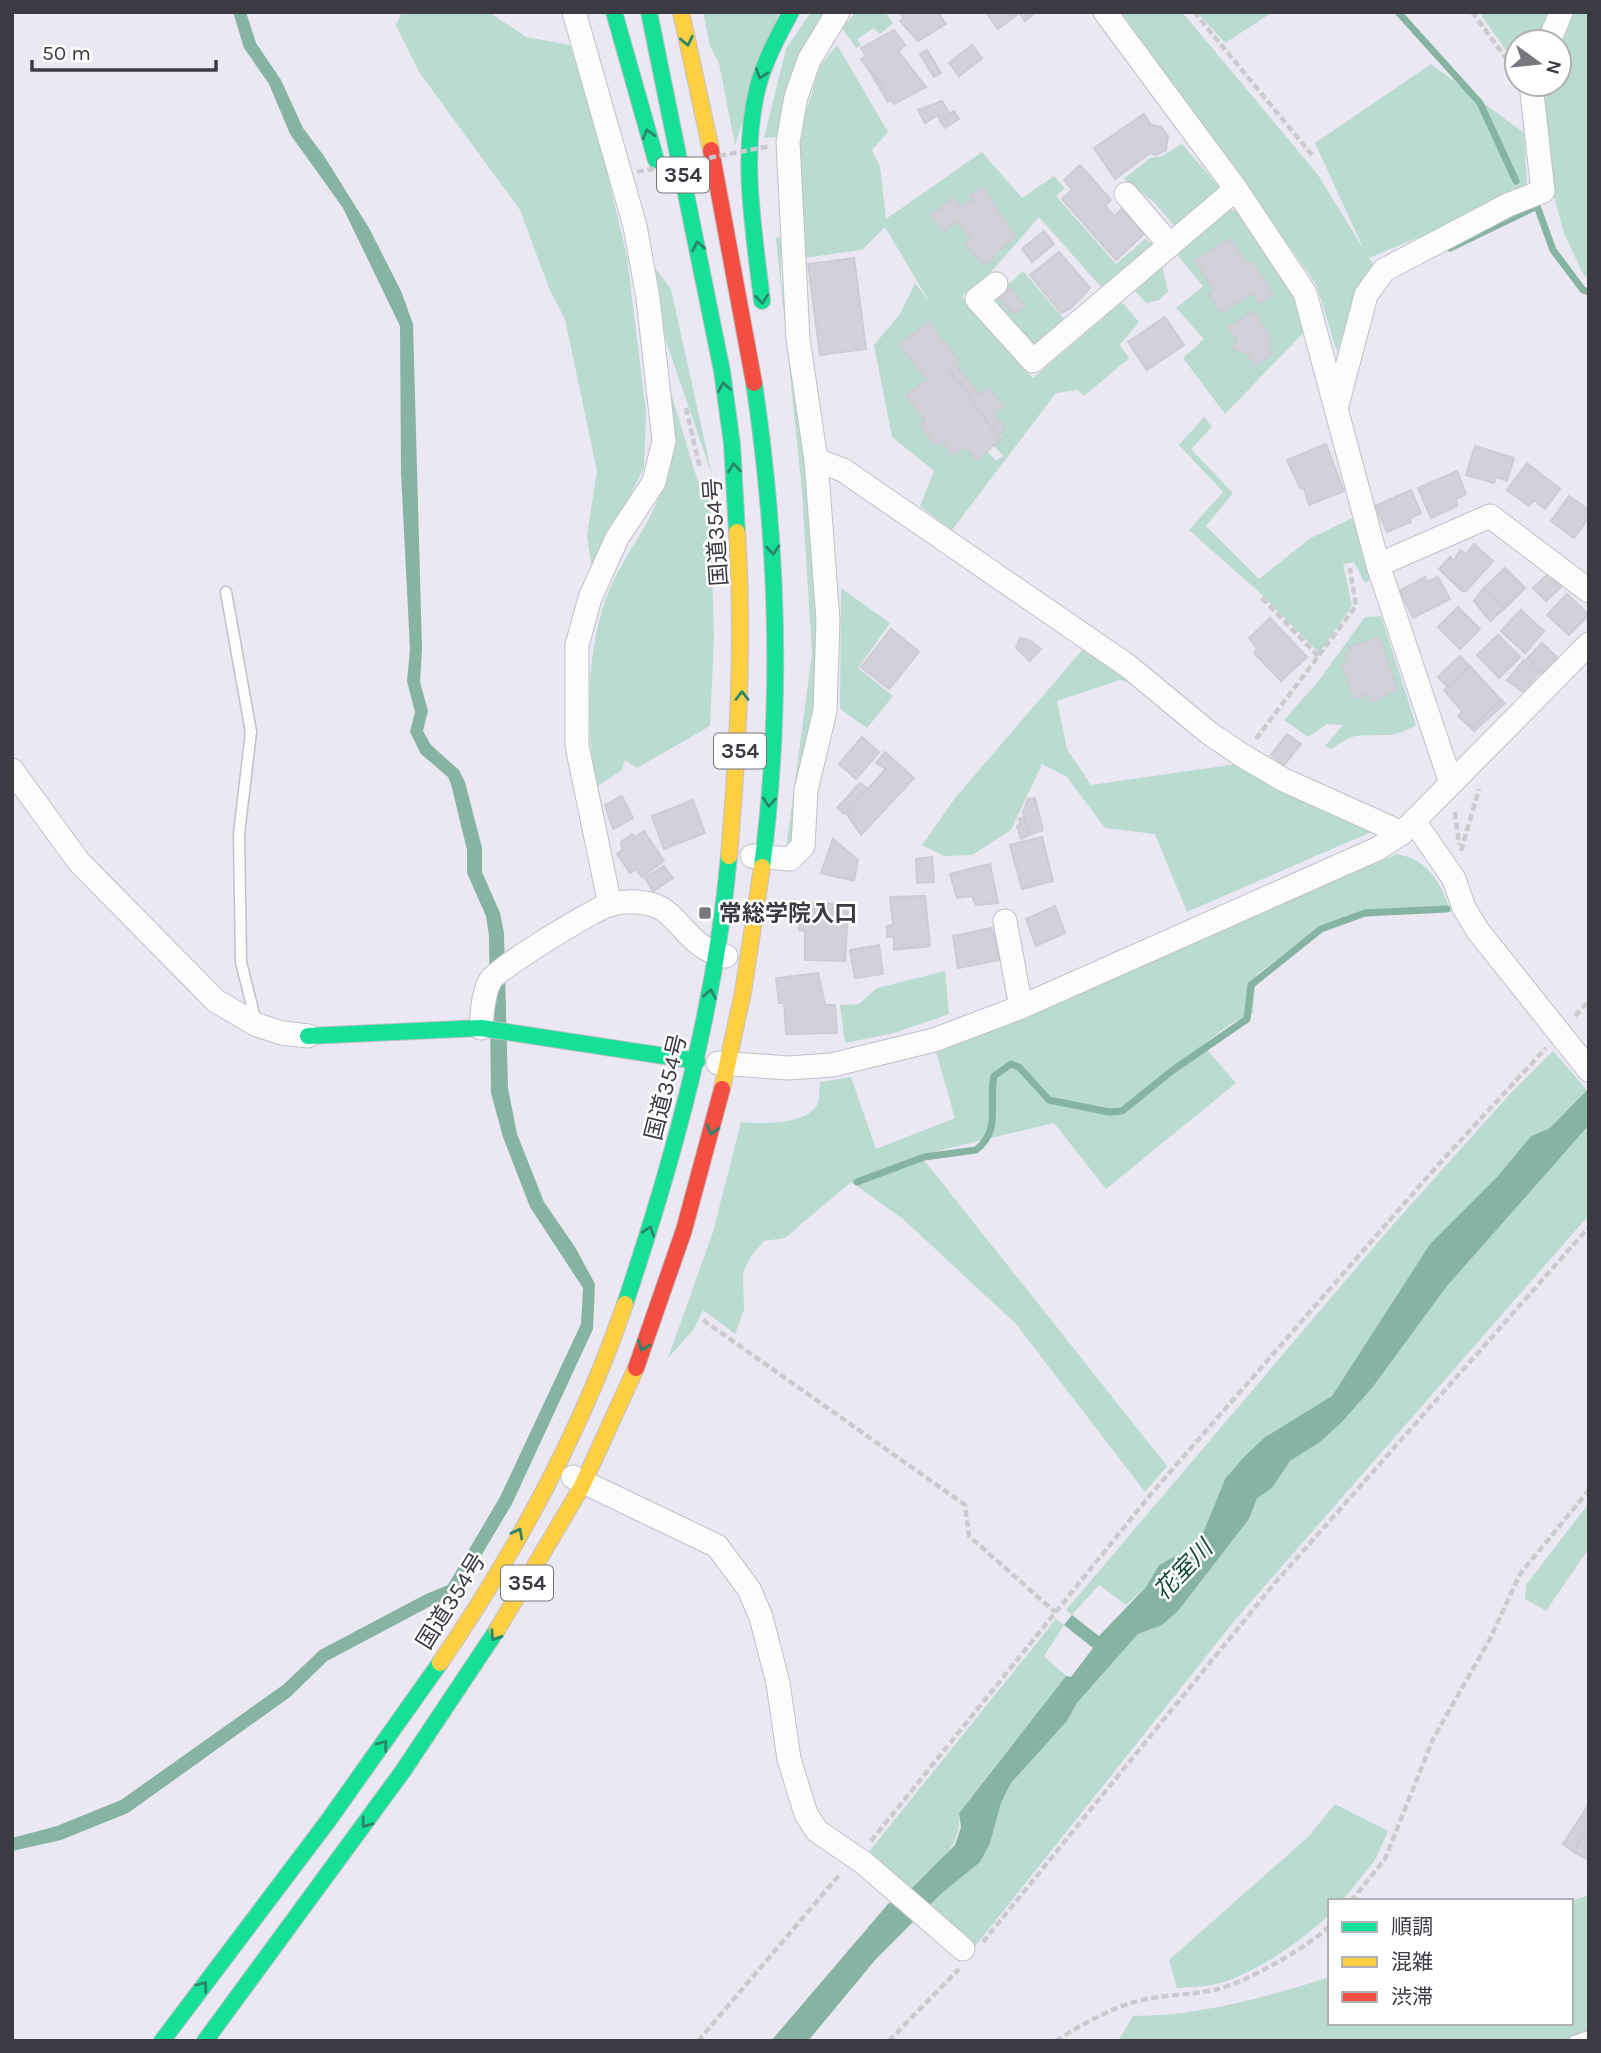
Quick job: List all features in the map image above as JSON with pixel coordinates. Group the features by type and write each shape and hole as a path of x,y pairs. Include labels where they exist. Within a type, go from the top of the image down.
{"main road":[{"path":"614,12 662,183"},
{"name":"国道354号","path":"162,2041 399,1724 486,1593 554,1468 627,1296 654,1218 697,1061 733,852 742,711 743,569 732,437 716,337 649,12"},
{"name":"354","path":"205,2041 428,1738 513,1609 584,1482 627,1387 659,1306 684,1231 729,1064 750,961 764,858 775,715 775,570 765,448 752,361 681,12"},
{"path":"752,361 762,319 749,166 751,110 771,50 791,12"},
{"path":"676,232 694,294 716,337"},
{"path":"308,1036 481,1028 549,1036 697,1061"}],"street":[{"path":"574,12 635,226 648,298 664,441 654,482 617,538 590,598 577,645 577,746 610,905"},
{"path":"733,852 764,858 790,859 803,846 806,790 825,711 828,620 816,460 798,339 788,142 796,97 809,60 838,12"},
{"path":"1105,12 1236,189 1305,293 1378,565 1451,783"},
{"path":"1337,405 1366,295 1384,270 1508,205 1543,191 1533,98"},
{"path":"996,284 977,299 1033,361 1236,189"},
{"path":"1126,194 1170,244"},
{"path":"816,460 843,470 1128,666 1209,733 1243,756 1284,780 1408,827 1454,879 1464,908 1478,931 1589,1070"},
{"path":"1378,565 1490,516 1589,591"},
{"path":"697,1061 788,1068 832,1065 878,1056 934,1040 1021,1007 1334,869 1408,827 1589,644"},
{"path":"12,770 79,862 216,1001 257,1024 308,1036"},
{"path":"481,1028 482,1011 491,980 511,962 610,905 637,902 656,906 688,937 717,955 750,961"},
{"path":"1005,921 1021,1007"},
{"path":"554,1468 717,1546 734,1566 761,1616 778,1683 789,1759 797,1792 817,1831 860,1859 969,1954"}],"lane":[{"path":"226,592 251,732 239,834 241,950 257,1024"},
{"path":"1574,2041 1589,2036"}],"path":[{"path":"1194,12 1312,155"},
{"path":"1472,12 1503,57"},
{"path":"637,172 770,146"},
{"path":"1243,756 1320,658 1356,606 1350,568"},
{"path":"1262,598 1320,658"},
{"path":"1451,783 1459,859 1481,784"},
{"path":"698,2041 860,1859 1160,1483 1437,1166 1562,1038 1589,1002"},
{"path":"889,2041 969,1954 1274,1584 1589,1227"},
{"path":"702,1320 965,1505 969,1536 1055,1612"},
{"path":"1353,1899 1385,1859 1433,1739 1490,1639 1520,1574 1589,1490"},
{"path":"1056,2041 1091,2019 1130,2003 1220,1989 1304,1947 1328,1928"}],"shaded area":[{"path":"402,12 489,12 526,37 570,45 601,147 627,257 646,412 644,468 592,569 587,535 597,471 565,319 549,288 520,210 419,72 396,25"},
{"path":"703,12 779,12 735,145 719,63 710,46"},
{"path":"811,12 826,12 799,53 778,137 764,138 786,49"},
{"path":"856,12 885,12 893,23 880,34 874,28 857,39 861,45 856,48 842,28"},
{"path":"1121,12 1182,12 1318,175 1364,250 1315,143 1431,64 1524,133 1527,186 1513,189 1441,228 1369,258 1374,266 1354,299 1337,352 1316,284"},
{"path":"1197,12 1273,12 1225,43"},
{"path":"1479,12 1556,12 1549,28 1503,28 1503,46"},
{"path":"1571,12 1589,12 1589,278 1584,276 1564,233 1546,169 1542,98 1573,98 1573,28 1565,28"},
{"path":"837,45 888,132 872,150 880,167 886,219 982,152 1022,198 1054,176 1065,188 1056,196 1116,264 1145,239 1153,244 1102,288 1039,217 992,271 962,296 1033,378 1122,302 1139,322 1120,345 1129,358 1084,396 1078,390 1056,393 952,530 920,506 934,471 892,437 874,345 900,314 915,283 930,303 885,227 862,250 803,258 795,179 805,115 820,66","holes":["983,187 997,207 1001,252 984,265 965,244 971,239 957,221 944,231 931,215 953,198 962,208 973,199 970,196","929,322 959,361 955,364 980,394 988,388 1003,406 994,413 1005,429 994,446 1003,456 996,461 987,451 977,459 964,447 952,453 941,441 934,444 920,425 925,420 907,395 927,380 899,344"]},
{"path":"1182,144 1220,188 1174,226 1154,202 1124,179 1150,158 1162,156"},
{"path":"1223,211 1242,213 1285,277 1309,327 1225,414 1183,358 1204,339 1176,308 1203,286 1177,255","holes":["1231,239 1247,265 1272,295 1260,303 1253,293 1221,312 1209,294 1214,290 1195,260","1254,311 1271,339 1268,349 1272,354 1255,365 1246,353 1233,349 1236,339 1228,327"]},
{"path":"781,237 781,278 815,546 818,681 793,843 786,849 812,654 802,492 776,238"},
{"path":"653,265 671,289 712,475 666,341"},
{"path":"1162,266 1168,291 1159,300 1146,303 1135,291"},
{"path":"1023,271 1065,320 1035,347 989,301"},
{"path":"665,373 697,479 710,495 714,638 710,726 637,768 625,760 622,770 595,788 589,716 594,644 611,586 656,504 667,472 670,423"},
{"path":"1204,417 1212,427 1191,449 1233,493 1206,526 1259,579 1309,539 1352,518 1372,578 1365,583 1354,562 1343,564 1352,606 1319,653 1259,592 1189,530 1223,492 1179,445"},
{"path":"841,588 890,623 858,668 893,696 867,728 840,709"},
{"path":"1381,616 1416,725 1400,733 1353,737 1331,749 1325,746 1343,725 1327,724 1308,737 1284,720 1317,683 1365,617","holes":["1350,647 1382,698 1372,701 1369,694 1354,699 1342,665 1348,663 1345,653 1351,651"]},
{"path":"1084,648 1139,685 1120,680 1057,701 1067,749 1091,785 1237,764 1371,832 1187,912 1155,834 1105,828 1067,777 1042,764 1011,830 972,855 944,856 922,845 955,798"},
{"path":"1397,854 1426,867 1438,882 1451,912 1378,910 1320,926 1256,975 1253,1013 1230,1024 1203,1045 1236,1083 1106,1189 1054,1123 920,1155 1167,1466 1145,1492 1016,1324 903,1219 851,1182 785,1238 764,1241 751,1256 743,1273 744,1310 735,1334 703,1310 694,1329 668,1358 713,1232 741,1122 782,1122 803,1116 817,1105 820,1082 851,1077 876,1149 955,1118 936,1052"},
{"path":"945,971 949,1014 894,1033 845,1043 840,1005 859,1004 877,988"},
{"path":"1553,1051 1587,1090 1550,1128 1531,1136 1498,1176 1430,1244 1332,1396 1225,1479 1199,1543 1159,1565 1146,1587 1126,1605 1099,1585 1072,1615 1066,1610 1391,1227 1511,1093"},
{"path":"1589,1125 1589,1215 1235,1620 973,1949 927,1908 990,1843 1001,1803 1011,1783 1067,1721 1077,1703 1138,1634 1162,1625 1178,1611 1249,1519 1257,1497 1272,1488 1290,1461 1320,1442 1342,1422 1372,1388 1447,1286"},
{"path":"1589,1503 1589,1548 1546,1611 1525,1599 1526,1585"},
{"path":"1056,1619 1064,1625 1044,1656 1066,1676 959,1812 959,1825 952,1846 911,1889 868,1853"},
{"path":"1335,1804 1388,1831 1375,1860 1344,1899 1328,1899 1328,1916 1293,1944 1249,1972 1234,1978 1199,1987 1177,1988 1169,1960 1308,1837"},
{"path":"1589,1895 1589,2041 1118,2041 1133,2016 1208,2009 1328,1978 1328,2025 1573,2025 1573,1900"}],"water":[{"path":"233,12 246,12 256,43 281,80 303,128 324,156 369,228 401,291 413,324 422,649 420,682 428,711 423,731 431,745 459,770 465,782 482,848 482,872 500,913 504,933 508,1088 517,1134 544,1202 575,1247 595,1284 593,1329 512,1504 457,1596 429,1607 327,1661 290,1697 128,1813 61,1840 12,1851 12,1838 57,1826 121,1800 283,1685 320,1650 448,1585 500,1497 581,1324 583,1288 530,1207 503,1137 491,1093 489,936 486,916 467,873 467,850 451,784 448,777 421,754 410,732 415,712 407,681 410,649 401,473 400,326 343,208 290,134 269,84 244,48"},
{"name":"花室川","path":"1589,1088 1589,1125 1447,1286 1372,1388 1320,1442 1290,1461 1272,1488 1257,1498 1249,1519 1178,1611 1162,1625 1138,1634 1077,1703 1067,1721 1011,1783 1001,1803 990,1843 980,1862 943,1892 876,1959 808,2041 771,2041 888,1904 911,1889 955,1845 961,1827 959,1813 1066,1676 1071,1677 1093,1648 1064,1625 1072,1615 1099,1636 1146,1587 1159,1565 1199,1543 1225,1479 1264,1438 1332,1396 1430,1244 1498,1176 1531,1136 1550,1128"}],"building":[{"path":"899,12 938,12 946,24 918,41 900,21 904,18"},
{"path":"986,12 1036,12 1025,21 1019,13 998,29"},
{"path":"894,30 905,45 898,51 926,87 894,104 861,59 866,56 861,48"},
{"path":"972,45 982,58 959,76 949,63"},
{"path":"927,50 941,73 934,77 920,54"},
{"path":"869,70 891,100 888,102"},
{"path":"942,101 950,114 940,121 938,115 925,123 918,110"},
{"path":"954,111 959,119 945,128 940,121"},
{"path":"1144,114 1151,125 1161,127 1168,136 1166,150 1156,155 1150,153 1115,179 1094,148"},
{"path":"1080,165 1111,200 1105,206 1114,216 1122,209 1144,234 1116,260 1062,199 1072,190 1064,180"},
{"path":"983,187 1015,237 984,265 965,244 971,239 957,221 944,231 931,215 953,198 962,208 973,199 970,196"},
{"path":"1044,231 1054,244 1032,262 1022,249"},
{"path":"1231,239 1247,265 1253,262 1273,295 1260,303 1253,293 1221,312 1209,294 1214,290 1195,260"},
{"path":"1059,252 1090,288 1071,308 1061,313 1030,275"},
{"path":"854,258 866,349 820,355 808,264"},
{"path":"1010,288 1025,305 1014,314 999,298"},
{"path":"1254,311 1271,339 1268,349 1273,354 1255,365 1246,353 1233,349 1236,339 1227,327"},
{"path":"1165,317 1184,345 1147,370 1128,342"},
{"path":"929,322 959,361 949,369 1001,439 977,460 964,447 952,454 941,441 934,444 920,425 925,420 906,395 927,380 899,344"},
{"path":"955,364 980,394 988,388 1003,406 994,413 1005,429 998,436 949,369"},
{"path":"1326,444 1344,491 1309,505 1304,489 1300,488 1287,460"},
{"path":"1475,446 1514,458 1507,481 1496,477 1494,483 1466,475"},
{"path":"1527,463 1560,489 1545,509 1534,500 1529,506 1507,490"},
{"path":"1457,471 1466,494 1456,499 1457,506 1431,518 1418,488"},
{"path":"1411,490 1421,513 1410,518 1411,522 1387,532 1375,506"},
{"path":"1569,496 1589,510 1589,517 1574,538 1551,521"},
{"path":"1474,544 1493,561 1466,591 1462,591 1439,569 1450,557 1454,561 1460,550 1466,554"},
{"path":"1505,568 1525,588 1504,609 1484,588"},
{"path":"1548,574 1561,587 1546,601 1533,588"},
{"path":"1425,577 1427,582 1438,577 1450,599 1413,618 1400,591"},
{"path":"1484,588 1504,609 1490,621 1474,601"},
{"path":"1567,594 1589,615 1569,635 1547,615"},
{"path":"1458,607 1480,629 1460,649 1438,627"},
{"path":"1521,610 1544,631 1525,653 1501,631"},
{"path":"1270,618 1307,657 1281,681 1254,653 1257,648 1249,638"},
{"path":"891,629 919,652 889,689 861,667"},
{"path":"1498,635 1520,657 1499,678 1477,655"},
{"path":"1379,637 1397,690 1371,702 1369,694 1354,699 1342,665 1348,663 1345,653 1351,651 1349,647"},
{"path":"1020,638 1029,640 1041,649 1030,661 1016,648"},
{"path":"1542,643 1557,657 1542,673 1527,659"},
{"path":"1460,656 1470,666 1448,687 1438,677"},
{"path":"1524,660 1539,673 1523,692 1507,680"},
{"path":"1470,666 1501,700 1471,728 1458,716 1462,711 1444,690"},
{"path":"1501,700 1505,703 1474,731 1471,728"},
{"path":"1287,734 1301,744 1284,765 1271,755"},
{"path":"862,737 879,752 856,779 839,764"},
{"path":"885,752 914,778 861,835 846,813 886,769 876,763"},
{"path":"860,783 868,789 844,814 837,808"},
{"path":"622,796 633,818 613,829 605,805"},
{"path":"1035,798 1043,830 1029,835 1023,812 1028,799"},
{"path":"693,800 705,833 664,849 652,816"},
{"path":"1024,817 1029,835 1021,839 1017,826 1020,825 1019,819"},
{"path":"644,831 664,861 642,877 636,869 630,873 617,854 622,850 621,842 632,834 635,837"},
{"path":"1042,837 1053,881 1022,889 1010,845"},
{"path":"833,839 858,860 854,881 821,873"},
{"path":"932,857 934,882 917,883 916,859"},
{"path":"990,864 998,903 976,905 972,896 957,898 950,874"},
{"path":"664,866 673,878 653,891 645,878"},
{"path":"925,896 930,946 894,950 894,937 887,937 887,926 893,925 890,897"},
{"path":"811,903 841,904 848,908 845,961 805,960 805,931 799,930 801,911 811,910"},
{"path":"1055,906 1065,933 1036,946 1026,919"},
{"path":"992,928 1000,960 958,968 953,936"},
{"path":"879,945 883,974 855,978 850,950"},
{"path":"818,973 825,1005 835,1005 837,1033 786,1034 784,1003 779,1003 776,978"},
{"path":"1589,1804 1589,1827 1574,1852 1563,1844"},
{"path":"1589,1827 1589,1860 1574,1852"}],"waterway":[{"path":"1398,12 1480,103 1516,181"},
{"path":"1450,248 1537,206 1553,250 1583,290 1589,292"},
{"path":"857,1182 924,1157 976,1150 984,1142 992,1125 994,1076 1011,1064 1019,1067 1049,1100 1109,1112 1122,1111 1173,1070 1247,1019 1251,985 1321,929 1365,913 1447,909"}],"traffic: fast":[{"path":"614,12 656,160"},
{"path":"649,12 722,371 732,444 737,532"},
{"path":"762,301 752,220 750,140 761,76 791,12"},
{"path":"754,383 768,503 775,625 773,746 762,867"},
{"path":"625,1304 660,1194 690,1083 714,970 729,856"},
{"path":"308,1036 481,1028 697,1061"},
{"path":"205,2041 403,1771 497,1630"},
{"path":"162,2041 328,1821 440,1663"}],"traffic: slow":[{"path":"681,12 711,150"},
{"path":"729,856 739,694 737,532"},
{"path":"722,1089 743,992 762,867"},
{"path":"440,1663 495,1578 544,1490 588,1398 625,1304"},
{"path":"497,1630 581,1488 636,1368"}],"traffic: jam":[{"path":"711,150 754,383"},
{"path":"636,1368 684,1230 722,1089"}],"place":[{"name":"常総学院入口","path":"705,913"}]}
